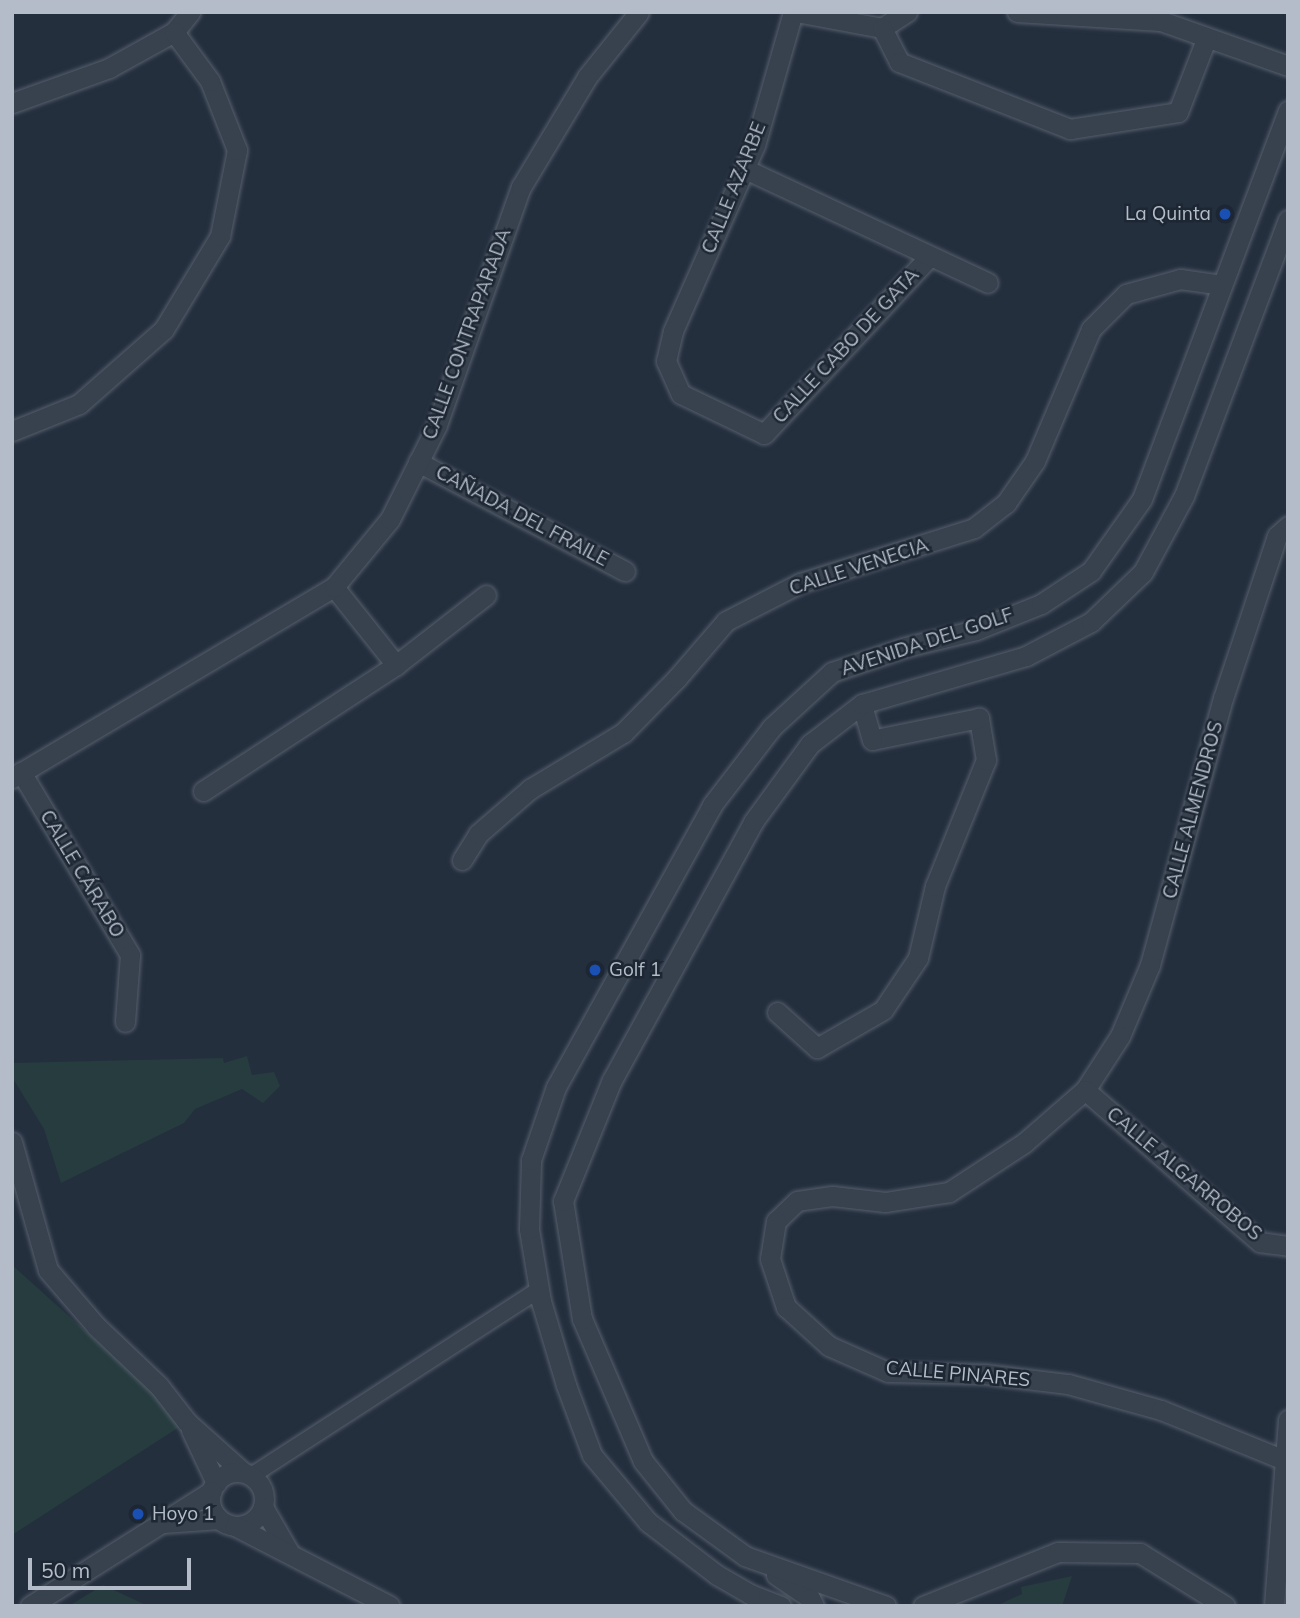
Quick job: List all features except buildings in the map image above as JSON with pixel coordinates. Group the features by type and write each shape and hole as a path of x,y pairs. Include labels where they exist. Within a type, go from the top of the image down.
{"street":[{"path":"12,103 109,68 174,32 190,12"},
{"name":"CALLE CONTRAPARADA","path":"17,775 334,587 390,519 437,425 521,187 587,78 639,12"},
{"path":"794,12 882,28 907,12"},
{"name":"CALLE AZARBE","path":"666,361 673,331 755,145 794,12"},
{"path":"1017,12 1161,21 1288,66"},
{"path":"882,28 898,62 1070,129 1178,112 1207,37"},
{"path":"12,431 79,404 164,329 220,236 237,150 210,81 174,32"},
{"name":"AVENIDA DEL GOLF","path":"781,1606 750,1594 717,1575 648,1522 592,1455 566,1385 538,1290 529,1229 531,1160 556,1087 712,805 772,727 832,672 906,647 976,630 1041,604 1091,571 1142,499 1288,110"},
{"path":"745,169 988,283"},
{"name":"AVENIDA DEL GOLF","path":"886,1606 746,1556 683,1511 643,1461 582,1319 563,1201 612,1080 753,822 810,744 862,704 1026,656 1091,622 1143,572 1184,496 1288,220"},
{"name":"CALLE CABO DE GATA","path":"666,361 681,394 764,435 930,256"},
{"name":"CALLE VENECIA","path":"462,860 478,834 530,789 623,733 726,621 800,583 974,528 1006,503 1035,461 1091,329 1126,294 1180,279 1222,285"},
{"name":"CAÑADA DEL FRAILE","path":"418,462 625,571"},
{"name":"CALLE ALMENDROS","path":"1085,1090 1120,1036 1150,965 1223,698 1276,536 1288,526"},
{"path":"334,587 396,665"},
{"path":"203,791 396,665 486,595"},
{"path":"777,1012 817,1048 883,1010 918,958 935,886 986,760 979,718 872,740 862,704"},
{"name":"CALLE CÁRABO","path":"17,775 130,955 125,1022"},
{"name":"CALLE ALGARROBOS","path":"1085,1090 1260,1242 1288,1246"},
{"name":"CALLE PINARES","path":"1085,1090 1024,1143 949,1192 885,1202 832,1196 797,1201 776,1221 770,1259 786,1307 829,1346 888,1372 985,1374 1068,1384 1161,1410 1286,1459"},
{"path":"12,1142 48,1270 96,1326 159,1386 187,1422 262,1489 263,1507 289,1552"},
{"path":"30,1606 162,1523 228,1474 247,1474 538,1290"},
{"path":"1274,1606 1288,1420"},
{"path":"187,1422 214,1487 211,1506 227,1522 390,1606"},
{"path":"162,1523 252,1521 263,1507"},
{"path":"923,1606 959,1597 1058,1552 1140,1553 1225,1606"},
{"path":"746,1556 810,1598 814,1606"},
{"path":"750,1594 767,1606"},
{"path":"844,1606 849,1606"}],"green space":[{"path":"247,1056 252,1075 274,1072 280,1086 263,1103 242,1089 195,1109 184,1123 61,1183 44,1129 12,1077 12,1063 223,1058 224,1063"},
{"path":"12,1265 187,1422 12,1535"},
{"path":"1072,1576 1062,1606 996,1606 1022,1594 1021,1587"},
{"path":"103,1585 148,1606 69,1606"}],"place":[{"name":"La Quinta","path":"1225,214"},
{"name":"Golf 1","path":"595,970"},
{"name":"Hoyo 1","path":"138,1514"}]}
